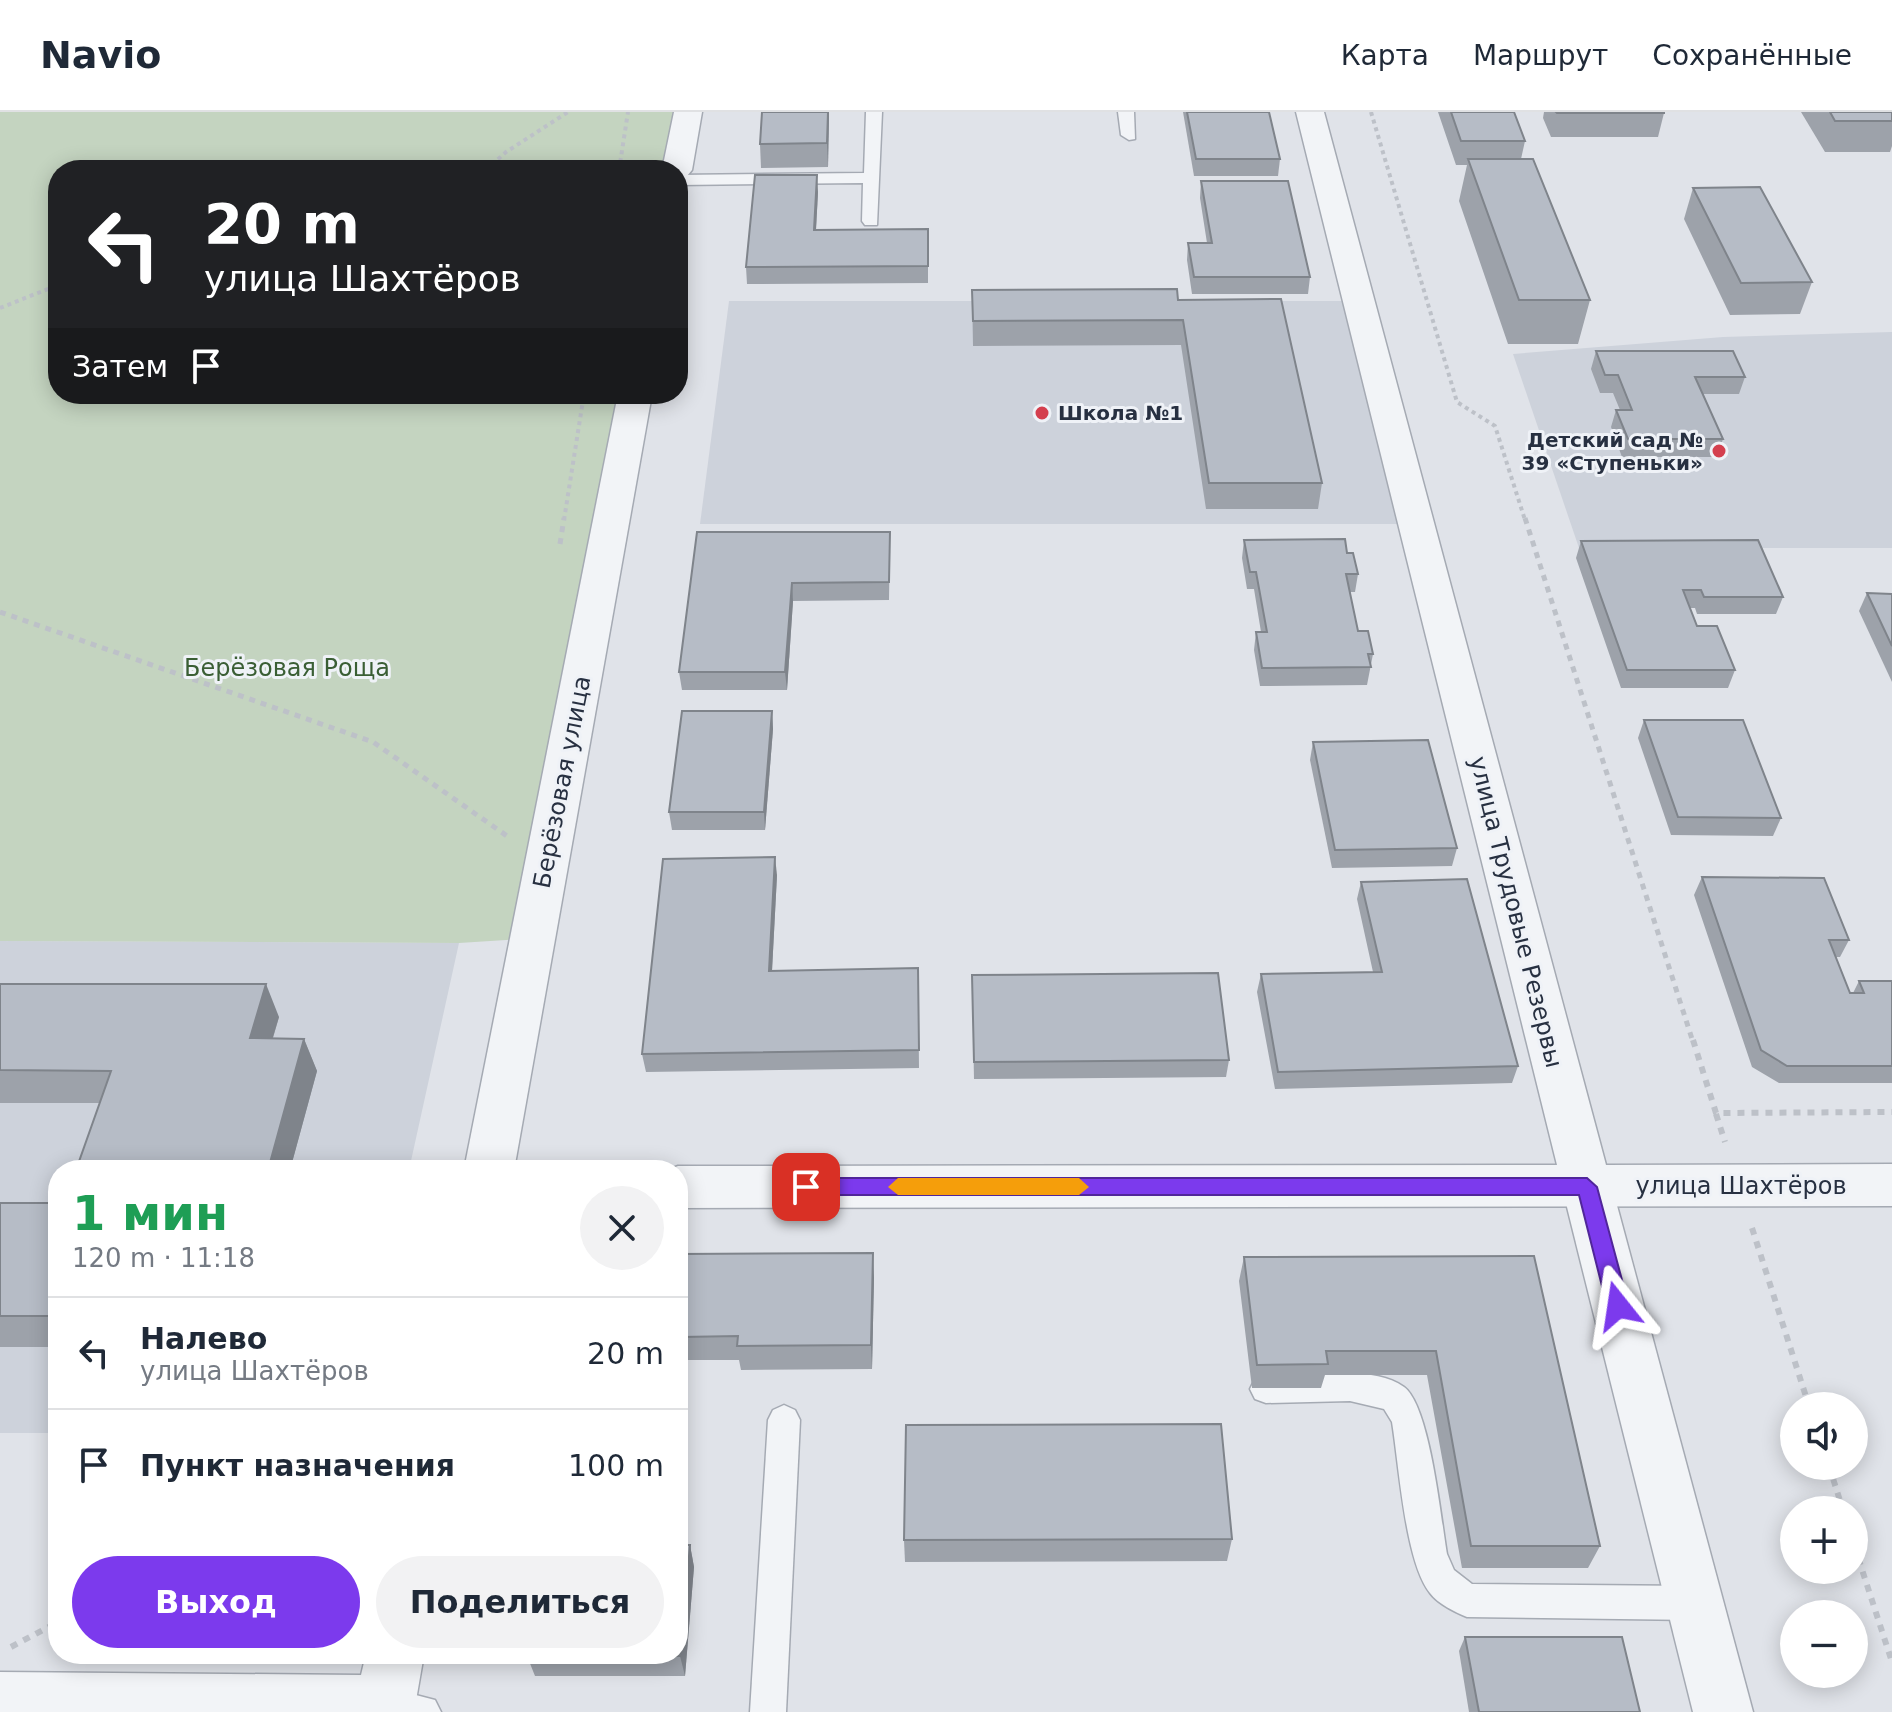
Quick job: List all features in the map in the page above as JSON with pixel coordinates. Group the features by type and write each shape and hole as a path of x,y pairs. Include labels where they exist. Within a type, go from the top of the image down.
{"street":[{"path":"679,160 688,112"},
{"name":"улица Трудовые Резервы","path":"1310,112 1723,1712"},
{"name":"Берёзовая улица","path":"491,1160 633,404"},
{"name":"улица Шахтёров","path":"688,1187 1892,1185"},
{"path":"0,1702 69,1708 397,1696"}],"lane":[{"path":"871,221 874,112"},
{"path":"1126,112 1129,135"},
{"path":"688,180 872,178"},
{"path":"1266,1389 1368,1389 1389,1394 1402,1406 1408,1422 1430,1555 1442,1582 1467,1600 1695,1603"},
{"path":"768,1712 784,1420"}],"path":[{"path":"497,160 568,112"},
{"path":"621,160 628,112"},
{"path":"1371,112 1457,402 1495,426 1805,1392"},
{"path":"0,308 48,289"},
{"path":"0,612 373,742 546,863"},
{"path":"1716,1113 1892,1112"},
{"path":"1867,1584 1892,1662"},
{"path":"0,1654 48,1628"}],"shaded area":[{"name":"Школа №1","path":"729,301 1343,301 1398,524 700,524"},
{"name":"Детский сад № 39 «Ступеньки»","path":"1892,332 1892,548 1579,548 1513,354 1723,337"},
{"path":"0,941 459,943 411,1160 48,1160 48,1433 0,1433"}],"green space":[{"name":"Берёзовая Роща","path":"0,112 673,112 664,160 48,160 48,404 620,404 523,939 459,943 0,941"}],"building":[{"path":"762,112 828,112 827,143 760,144"},
{"path":"1187,112 1269,112 1280,159 1196,159"},
{"path":"1451,112 1514,112 1525,141 1461,141"},
{"path":"1664,112 1664,113 1557,113"},
{"path":"1830,112 1892,112 1892,121 1835,121"},
{"path":"1468,159 1533,159 1590,300 1519,300"},
{"path":"755,175 817,175 814,230 928,229 928,266 746,267"},
{"path":"1201,181 1288,181 1310,277 1194,277 1188,243 1212,243"},
{"path":"1760,187 1812,282 1741,283 1693,188"},
{"path":"1177,289 1178,300 1281,299 1322,483 1209,483 1183,320 973,321 972,290"},
{"path":"1596,351 1733,351 1745,377 1695,377 1723,439 1628,439 1616,410 1632,410 1618,375 1605,375"},
{"path":"697,532 890,532 889,582 792,583 785,672 679,672"},
{"path":"1345,539 1347,553 1353,553 1358,574 1346,574 1358,631 1368,631 1373,654 1368,654 1371,667 1262,668 1256,632 1267,632 1256,572 1250,572 1244,540"},
{"path":"1758,540 1783,597 1704,597 1701,590 1683,590 1697,626 1717,626 1735,670 1627,670 1581,541"},
{"path":"1867,593 1892,594 1892,646"},
{"path":"682,711 772,711 764,812 669,812"},
{"path":"1644,720 1743,720 1781,818 1678,817"},
{"path":"1428,740 1457,848 1335,850 1313,742"},
{"path":"775,857 769,971 918,968 919,1050 642,1054 663,859"},
{"path":"1702,877 1824,878 1849,940 1829,940 1850,993 1864,993 1859,981 1892,981 1892,1066 1787,1066 1761,1050"},
{"path":"1467,879 1518,1066 1278,1072 1261,974 1382,972 1361,882"},
{"path":"1218,973 1229,1060 974,1062 972,975"},
{"path":"0,984 266,984 250,1038 304,1039 271,1160 80,1160 111,1071 0,1070"},
{"path":"0,1203 48,1203 48,1316 0,1316"},
{"path":"873,1253 871,1345 737,1346 738,1336 688,1337 688,1254"},
{"path":"1534,1256 1600,1546 1471,1546 1436,1351 1326,1351 1328,1364 1257,1365 1244,1257"},
{"path":"1221,1424 1232,1539 904,1540 906,1425"},
{"path":"1465,1637 1622,1637 1640,1712 1479,1712"}],"slow traffic":[{"path":"898,1187 1079,1187"}],"place":[{"name":"Школа №1","path":"1042,413"},
{"name":"Детский сад № 39 «Ступеньки»","path":"1719,451"}],"route":[{"path":"806,1187 1587,1187 1618,1306"}]}
